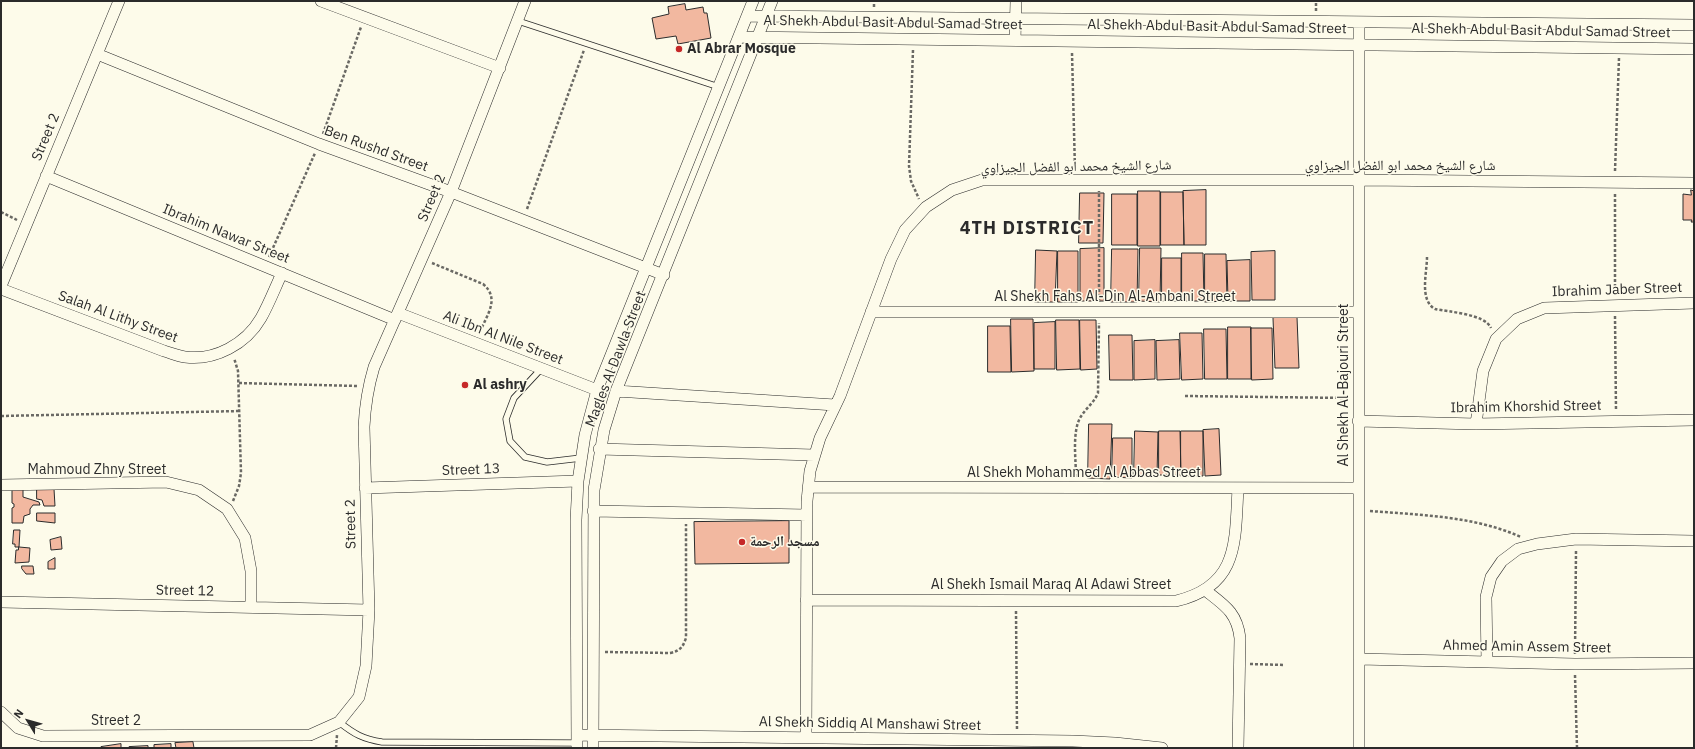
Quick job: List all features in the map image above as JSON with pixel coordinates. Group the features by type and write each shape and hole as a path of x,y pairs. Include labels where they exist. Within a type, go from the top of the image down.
{"street":[{"name":"Street 2","path":"1,286 119,1"},
{"path":"321,1 500,68"},
{"name":"Street 2","path":"1,712 18,728 43,736 310,735 339,722 359,697 366,666 368,610 364,427 368,386 374,367 423,259 451,192 525,1"},
{"name":"Magles Al Dawla Street","path":"577,742 576,520 578,481 585,435 597,390 753,1"},
{"name":"Magles Al Dawla Street","path":"593,748 593,516 599,450 616,391 664,275 772,1"},
{"path":"1015,40 1016,1"},
{"name":"Al Shekh Abdul Basit Abdul Samad Street","path":"748,16 1694,25"},
{"name":"Al Shekh Al-Bajouri Street","path":"1359,22 1359,748"},
{"name":"Al Shekh Abdul Basit Abdul Samad Street","path":"739,37 1694,49"},
{"name":"Ben Rushd Street","path":"97,54 319,144 451,192 664,275"},
{"name":"Ibrahim Nawar Street","path":"46,176 282,273 396,316"},
{"name":"شارع الشيخ محمد ابو الفضل الجيزاوي","path":"806,738 807,515 808,487 814,455 820,438 844,387 891,259 905,230 926,207 952,190 982,180 1359,180 1694,183"},
{"name":"Salah Al Lithy Street","path":"1,289 171,353 185,357 208,356 229,349 247,336 261,318 282,273"},
{"name":"Ibrahim Jaber Street","path":"1476,424 1482,371 1496,339 1517,319 1544,308 1694,303"},
{"name":"Al Shekh Fahs Al-Din Al-Ambani Street","path":"871,312 1359,312"},
{"name":"Ali Ibn Al Nile Street","path":"396,316 475,343 597,390"},
{"path":"616,391 835,405"},
{"name":"Ibrahim Khorshid Street","path":"1358,421 1476,424 1694,420"},
{"path":"599,450 814,455"},
{"name":"Street 13","path":"365,488 578,481"},
{"name":"Mahmoud Zhny Street","path":"1,485 166,482 199,490 227,509 245,538 251,571 251,608"},
{"name":"Al Shekh Mohammed Al Abbas Street","path":"808,487 1359,488"},
{"name":"Al Shekh Ismail Maraq Al Adawi Street","path":"806,600 1176,601 1191,597 1205,590 1219,578 1230,561 1235,542 1238,488"},
{"path":"576,520 593,516 686,513 807,515"},
{"path":"1487,662 1486,596 1491,577 1502,561 1518,549 1537,544 1576,539 1694,541"},
{"path":"1205,590 1233,614 1238,626 1240,663 1238,748"},
{"name":"Street 12","path":"1,602 368,610"},
{"name":"Ahmed Amin Assem Street","path":"1359,659 1574,664 1694,663"},
{"name":"Al Shekh Siddiq Al Manshawi Street","path":"577,742 592,735 1017,740 1115,743 1162,748"}],"lane":[{"path":"518,21 719,87"},
{"path":"541,369 514,398 506,419 510,441 525,456 547,462 581,458"},
{"path":"339,722 351,732 366,739 382,742 577,742"}],"path":[{"path":"265,266 319,144 364,17"},
{"path":"914,39 910,166 911,181 917,195 926,207"},
{"path":"1072,40 1075,180"},
{"path":"523,220 586,44"},
{"path":"1615,183 1620,48"},
{"path":"1075,488 1076,430 1084,412 1095,400 1098,393 1099,180"},
{"path":"1,212 26,224"},
{"path":"1427,257 1427,303 1435,309 1472,316 1481,320 1490,325 1496,339"},
{"path":"423,259 483,284 489,289 492,296 492,304 475,343"},
{"path":"227,509 239,486 242,473 238,371 235,359 229,349"},
{"path":"239,383 368,386"},
{"path":"1185,396 1359,399"},
{"path":"1,416 240,411"},
{"path":"1359,510 1443,517 1476,522 1507,530 1537,544"},
{"path":"592,652 670,653 678,651 684,646 686,638 686,513"},
{"path":"1576,539 1574,664 1577,748"},
{"path":"1016,601 1017,740"},
{"path":"1240,663 1285,664"}],"building":[{"name":"Al Abrar Mosque","path":"685,4 686,10 703,7 704,13 707,13 711,38 678,44 676,36 656,39 652,18 669,14 668,7"},
{"path":"1206,190 1206,245 1184,245 1183,191"},
{"path":"1691,190 1694,191 1694,222 1691,222 1692,220 1683,220 1683,194 1691,195"},
{"path":"1138,191 1160,191 1160,246 1138,246"},
{"path":"1161,192 1183,192 1184,245 1161,245"},
{"path":"1080,193 1104,193 1103,243 1079,243"},
{"path":"1112,194 1137,194 1137,245 1112,245"},
{"path":"1104,248 1104,301 1080,301 1080,249"},
{"path":"1140,248 1161,248 1160,302 1139,301"},
{"path":"1112,249 1138,249 1137,302 1111,302"},
{"path":"1036,250 1057,251 1055,302 1035,302"},
{"path":"1058,251 1078,251 1078,302 1058,302"},
{"path":"1275,251 1275,300 1252,300 1251,252"},
{"path":"1182,253 1203,253 1204,301 1182,301"},
{"path":"1205,254 1226,254 1227,301 1205,302"},
{"path":"1162,258 1181,258 1181,301 1162,301"},
{"path":"1250,260 1250,301 1228,301 1227,261"},
{"path":"1297,317 1299,368 1275,368 1273,318"},
{"path":"1011,319 1033,319 1034,371 1012,372"},
{"path":"1056,320 1079,320 1080,369 1057,370"},
{"path":"1080,320 1096,320 1097,369 1081,370"},
{"path":"1055,322 1055,369 1034,369 1034,323"},
{"path":"988,326 1010,326 1011,372 988,372"},
{"path":"1228,327 1251,327 1251,379 1228,379"},
{"path":"1251,328 1272,328 1273,379 1252,380"},
{"path":"1204,329 1226,329 1227,379 1205,379"},
{"path":"1180,333 1202,333 1203,379 1182,380"},
{"path":"1109,335 1132,335 1133,380 1110,380"},
{"path":"1155,340 1155,379 1134,380 1134,341"},
{"path":"1179,340 1180,379 1157,380 1156,341"},
{"path":"1089,424 1112,424 1110,479 1088,478"},
{"path":"1219,429 1221,475 1205,476 1203,430"},
{"path":"1135,431 1158,432 1157,476 1134,476"},
{"path":"1159,431 1180,431 1181,475 1159,475"},
{"path":"1181,431 1203,431 1203,476 1181,476"},
{"path":"1113,438 1132,438 1132,478 1112,477"},
{"path":"23,487 23,497 39,502 40,505 33,505 30,509 30,514 24,516 23,523 12,523 12,508 14,507 14,504 12,503 12,488"},
{"path":"37,489 54,489 55,506 44,506 42,500 37,499"},
{"path":"37,513 55,513 55,523 37,521"},
{"name":"مسجد الرحمة","path":"789,521 789,563 695,564 694,522"},
{"path":"14,530 20,530 19,547 15,547 15,544 13,544"},
{"path":"61,537 62,549 51,550 50,540"},
{"path":"19,547 30,548 29,562 15,563 16,550 18,550"},
{"path":"55,558 55,569 48,569 48,562"},
{"path":"22,566 33,566 34,574 26,574 22,569"},
{"path":"193,742 194,748 176,748 175,743"},
{"path":"121,744 121,748 101,748 101,747"},
{"path":"171,744 171,748 154,748 154,745"},
{"path":"148,746 148,748 129,748 129,747"}],"place":[{"name":"Al Abrar Mosque","path":"679,49"},
{"name":"Al ashry","path":"465,385"},
{"name":"مسجد الرحمة","path":"742,542"}],"district":[{"name":"4TH DISTRICT","path":"1027,229"}]}
